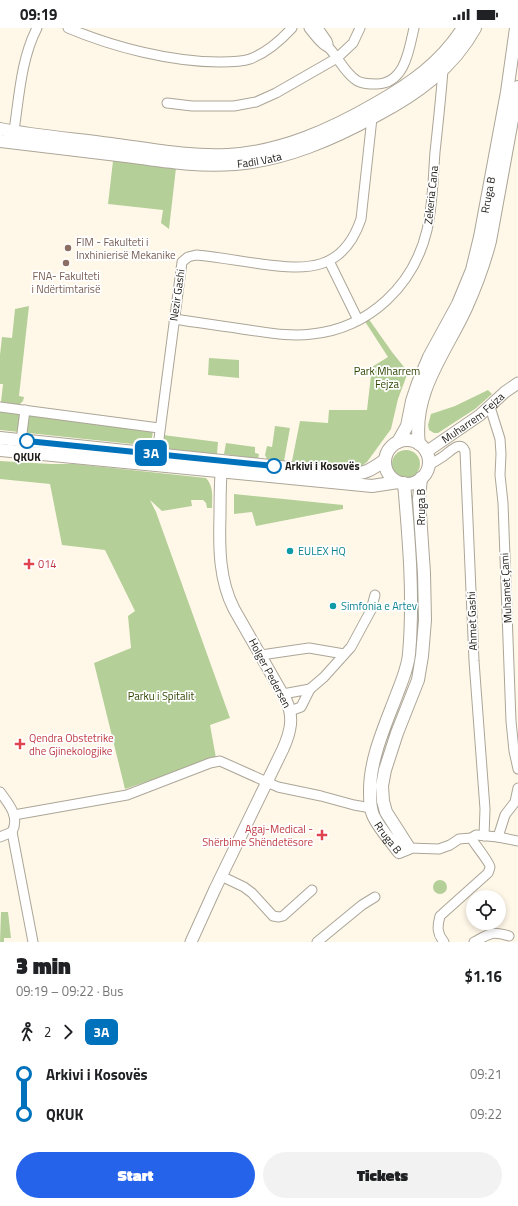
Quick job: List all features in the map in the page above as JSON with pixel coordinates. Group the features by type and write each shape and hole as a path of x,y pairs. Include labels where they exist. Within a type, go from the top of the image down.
{"main road":[{"name":"Fadil Vata","path":"0,141 14,137 182,153 228,155 264,149 300,140 322,131 398,91 436,63 463,28"},
{"name":"Fadil Vata","path":"0,129 14,137 177,163 235,164 264,159 295,152 326,140 372,118 407,98 443,70 463,47 475,28"},
{"name":"Rruga B","path":"398,442 406,426 418,383 458,304 472,270 480,237 507,92 516,28"},
{"name":"Rruga B","path":"422,448 417,429 421,402 438,360 466,308 486,257 516,113 518,87"},
{"path":"0,438 157,454 221,466 372,486 412,483 422,478 427,472 429,458 422,448 409,440 394,444 389,450 385,460 386,467 390,475 401,483"},
{"path":"0,450 356,474 370,471 385,460"},
{"name":"Rruga B","path":"401,483 411,574 409,656 404,677 384,729 372,768 370,787 371,808 373,815 399,852 409,848 386,812 383,801 382,786 385,770 397,733 418,680 422,656 425,620 424,573 419,499 422,478"}],"street":[{"path":"14,137 21,82 26,59 37,28"},
{"path":"68,28 93,38 145,53 210,62 239,62 251,59 272,46 292,28"},
{"path":"309,28 323,45 329,48"},
{"path":"318,28 327,41 329,48 351,76 360,82 373,84 386,82 396,75 407,61 414,28"},
{"path":"168,104 192,106 234,106 250,104 276,93 337,58 353,43 360,28"},
{"name":"Zekeria Cana","path":"174,319 296,335 328,332 358,320 378,308 393,294 415,265 427,230 432,202 443,70"},
{"name":"Nezir Gashi","path":"157,454 159,428 181,265 184,260 188,257 200,255 300,268 320,265 336,256 350,242 357,231 361,219 372,118"},
{"path":"329,260 358,320"},
{"name":"Muharrem Fejza","path":"422,448 480,415 505,392 518,383"},
{"path":"0,406 159,428"},
{"name":"Muhamet Çami","path":"490,407 500,439 502,454 500,475 512,721 518,769"},
{"path":"21,440 25,410"},
{"name":"Ahmet Gashi","path":"429,465 454,448 461,446 464,448 466,464 474,661 485,810 484,836"},
{"name":"Holger Pedersen","path":"191,942 221,876 289,736 291,726 290,711 283,694 231,603 223,574 220,533 221,466"},
{"path":"290,711 301,708 310,689 324,677 351,647 368,617 375,595"},
{"path":"261,655 310,648 344,654"},
{"path":"283,694 310,689"},
{"path":"14,815 127,795 216,761 227,763 278,787 371,808"},
{"path":"498,836 505,815 516,802 518,788"},
{"path":"0,792 10,805 14,815 15,824 12,832 33,942"},
{"path":"0,837 12,832"},
{"path":"409,848 439,849 450,845 459,839 471,838 476,835 498,836 518,841"},
{"path":"444,942 438,933 437,925 440,916 488,873 490,868 489,862 471,838"},
{"path":"221,876 244,887 252,893 273,916 276,917 283,916 312,890"},
{"path":"317,942 362,905 375,897"},
{"path":"474,942 489,933 510,936"}],"green space":[{"path":"113,161 176,168 169,229 161,223 163,210 108,204"},
{"path":"29,306 19,396 24,397 23,401 19,405 1,402 3,384 0,384 0,355 2,337 12,338 15,309"},
{"name":"Park Mharrem Fejza","path":"368,318 408,372 398,399 391,429 367,462 360,467 292,461 300,421 328,423 329,410 367,410 372,367 388,357 364,320"},
{"path":"209,358 239,360 239,378 208,375"},
{"path":"488,390 492,394 475,409 438,433 434,433 429,430 428,425 431,414 455,406"},
{"path":"0,410 153,430 151,446 0,430"},
{"path":"275,426 290,428 284,461 267,459 265,455 267,446 272,447"},
{"path":"163,435 218,442 217,454 163,449 161,443"},
{"path":"226,443 255,447 255,453 259,454 258,459 224,454"},
{"path":"406,450 412,451 416,454 419,458 419,470 416,474 412,477 406,478 400,477 396,474 393,470 392,464 393,458 396,454 400,451"},
{"name":"Parku i Spitalit","path":"0,461 75,464 206,478 209,481 212,492 212,508 207,508 206,503 203,500 191,500 192,506 162,511 150,500 156,512 230,718 210,725 216,758 125,789 94,663 131,648 128,616 135,611 105,550 62,545 50,484 0,479"},
{"path":"234,494 343,505 343,509 256,526 252,512 234,514"},
{"path":"437,880 443,880 447,884 447,890 443,894 437,894 433,890 433,884"},
{"path":"1,912 8,912 11,938 4,938 4,942 0,942"}],"bus line":[{"name":"3A","path":"27,441 274,466"}],"place":[{"name":"FIM - Fakulteti i Inxhinierisë Mekanike","path":"68,248"},
{"name":"FNA- Fakulteti i Ndërtimtarisë","path":"66,263"},
{"name":"QKUK","path":"27,441"},
{"name":"Arkivi i Kosovës","path":"274,466"},
{"name":"EULEX HQ","path":"290,551"},
{"name":"014","path":"29,564"},
{"name":"Simfonia e Artev","path":"333,606"},
{"name":"Qendra Obstetrike dhe Gjinekologjike","path":"20,744"},
{"name":"Agaj-Medical - Shërbime Shëndetësore","path":"322,835"}]}
